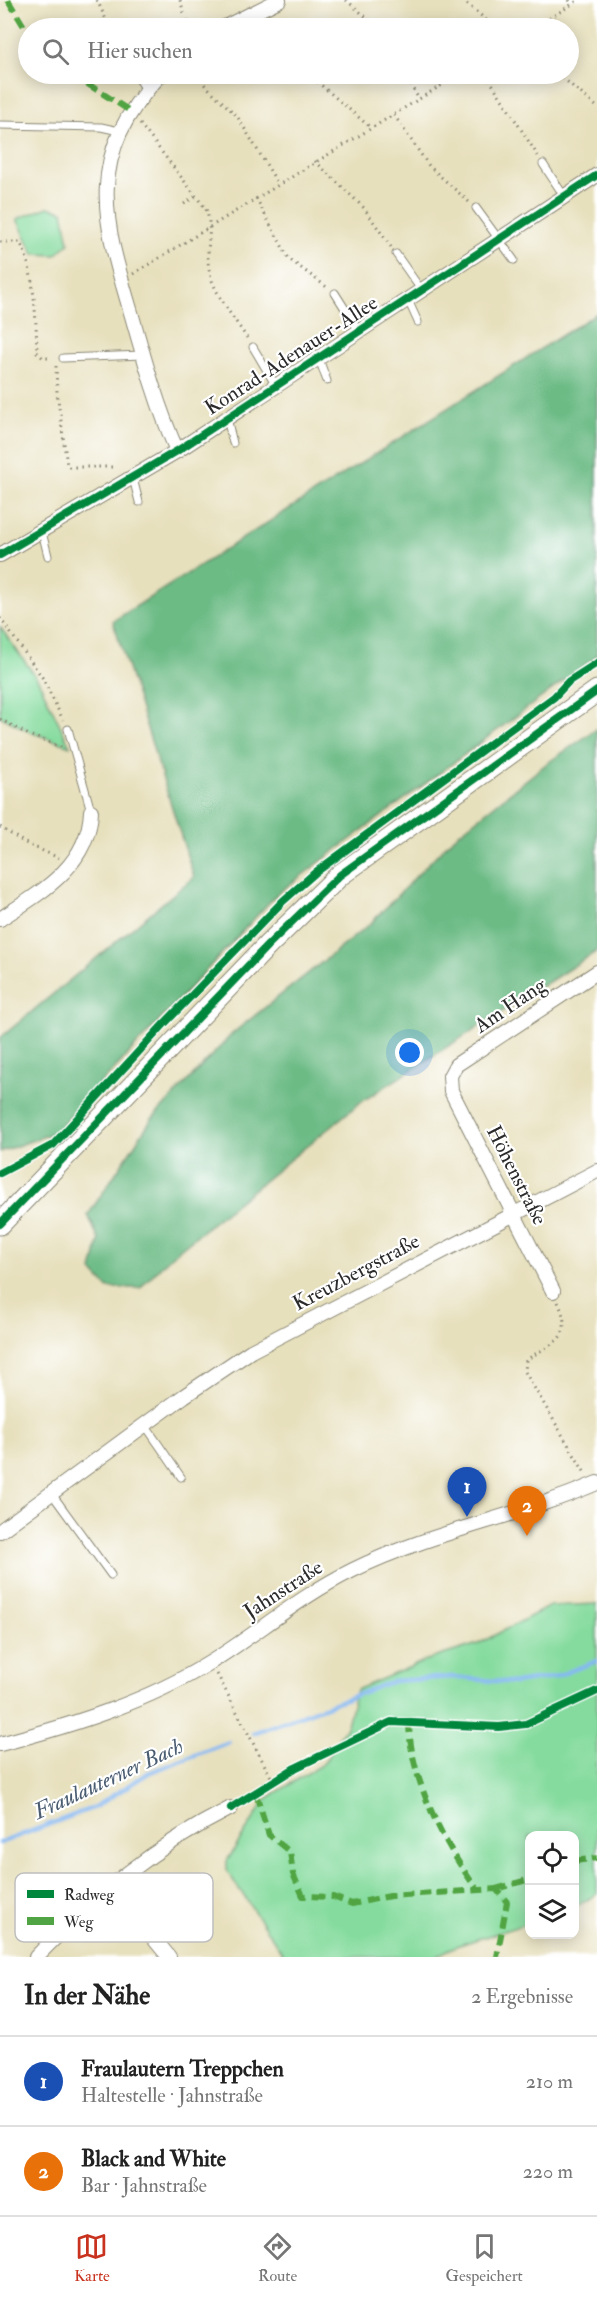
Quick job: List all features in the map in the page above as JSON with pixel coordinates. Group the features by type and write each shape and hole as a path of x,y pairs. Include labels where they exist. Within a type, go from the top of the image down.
{"main road":[{"path":"0,1224 268,945 340,875 597,691"}],"street":[{"path":"242,18 271,2"},
{"path":"152,84 130,111 119,131 109,166 105,203 107,229 122,283 143,355 177,451"},
{"name":"Konrad-Adenauer-Allee","path":"0,555 177,451 597,175"},
{"path":"0,919 46,887 72,864 83,849 90,831 91,810"},
{"name":"Am Hang","path":"450,1076 456,1065 597,972"},
{"name":"Höhenstraße","path":"450,1076 450,1091 553,1291"},
{"name":"Kreuzbergstraße","path":"0,1531 251,1351 597,1171"},
{"name":"Jahnstraße","path":"0,1744 113,1709 154,1693 211,1662 322,1587 354,1570 398,1551 595,1484"},
{"path":"126,1873 169,1842 231,1808"},
{"path":"36,1957 51,1942"},
{"path":"157,1942 169,1957"}],"lane":[{"path":"142,84 146,90"},
{"path":"0,125 100,128 119,131"},
{"path":"543,164 564,196"},
{"path":"476,208 514,260"},
{"path":"396,254 422,291"},
{"name":"Konrad-Adenauer-Allee","path":"335,293 359,331"},
{"path":"408,300 418,322"},
{"name":"Konrad-Adenauer-Allee","path":"253,347 277,386"},
{"path":"63,358 143,355"},
{"path":"319,359 327,381"},
{"path":"227,418 233,443"},
{"path":"133,478 139,502"},
{"path":"42,532 48,556"},
{"path":"68,729 91,810"},
{"path":"145,1425 181,1477"},
{"path":"52,1494 111,1575"}],"path":[{"path":"97,0 105,18"},
{"path":"180,0 186,18"},
{"path":"346,0 367,18"},
{"path":"462,0 484,18"},
{"path":"568,0 572,5"},
{"path":"551,18 579,0"},
{"path":"204,84 237,116 278,184"},
{"path":"320,84 370,127"},
{"path":"410,84 419,99"},
{"path":"122,283 315,161 444,84"},
{"path":"492,84 543,164"},
{"path":"570,84 597,107"},
{"path":"130,111 206,209 212,225"},
{"path":"394,115 429,166 476,208"},
{"path":"315,161 364,208 396,254"},
{"path":"184,204 196,196"},
{"path":"0,242 20,242 27,254 35,304 37,352 43,358 56,358 57,392 67,465 69,467 112,467"},
{"path":"0,618 42,677 68,729"},
{"path":"0,719 29,735 76,751"},
{"path":"0,827 25,843 72,864"},
{"path":"553,1291 566,1327 563,1335 526,1360 525,1372 595,1484"},
{"path":"211,1662 273,1781"}],"green space":[{"path":"48,207 63,211 69,243 56,255 34,254 17,219"},
{"path":"597,313 597,656 277,894 56,1132 0,1152 0,1038 194,877 113,621"},
{"path":"0,627 38,680 70,746 30,732 0,716"},
{"path":"597,729 597,951 361,1102 169,1258 140,1288 108,1288 92,1271 99,1240 88,1215 151,1120 233,1033 370,924 453,838 546,764"},
{"path":"597,1604 597,1894 579,1905 579,1831 525,1831 525,1924 456,1946 434,1957 285,1957 227,1871 227,1861 266,1799 324,1763 347,1725 356,1690 427,1660 478,1644 550,1606"}],"waterway":[{"name":"Fraulauterner Bach","path":"253,1733 394,1681 452,1677 515,1683 554,1677 597,1661"},
{"name":"Fraulauterner Bach","path":"0,1843 95,1807 148,1773 229,1742"}],"marked path":[{"path":"8,0 19,18"},
{"path":"88,84 130,111"},
{"path":"409,1721 415,1765 431,1810 452,1852 477,1889"},
{"path":"256,1794 269,1835 290,1852 293,1874 303,1896 333,1897 352,1904 390,1896 496,1889 507,1902 497,1957"},
{"path":"579,1860 597,1858"},
{"path":"496,1889 525,1880"}],"cycle path":[{"path":"0,555 177,451 597,175"},
{"path":"0,1173 53,1145 164,1024 283,901 316,872 554,697 569,681 597,663"},
{"path":"0,1224 268,945 340,875 597,691"},
{"path":"231,1808 295,1768 391,1722 499,1727 526,1724 597,1691"}],"place":[{"name":"Fraulautern Treppchen","path":"467,1517"},
{"name":"Black and White","path":"527,1536"}]}
